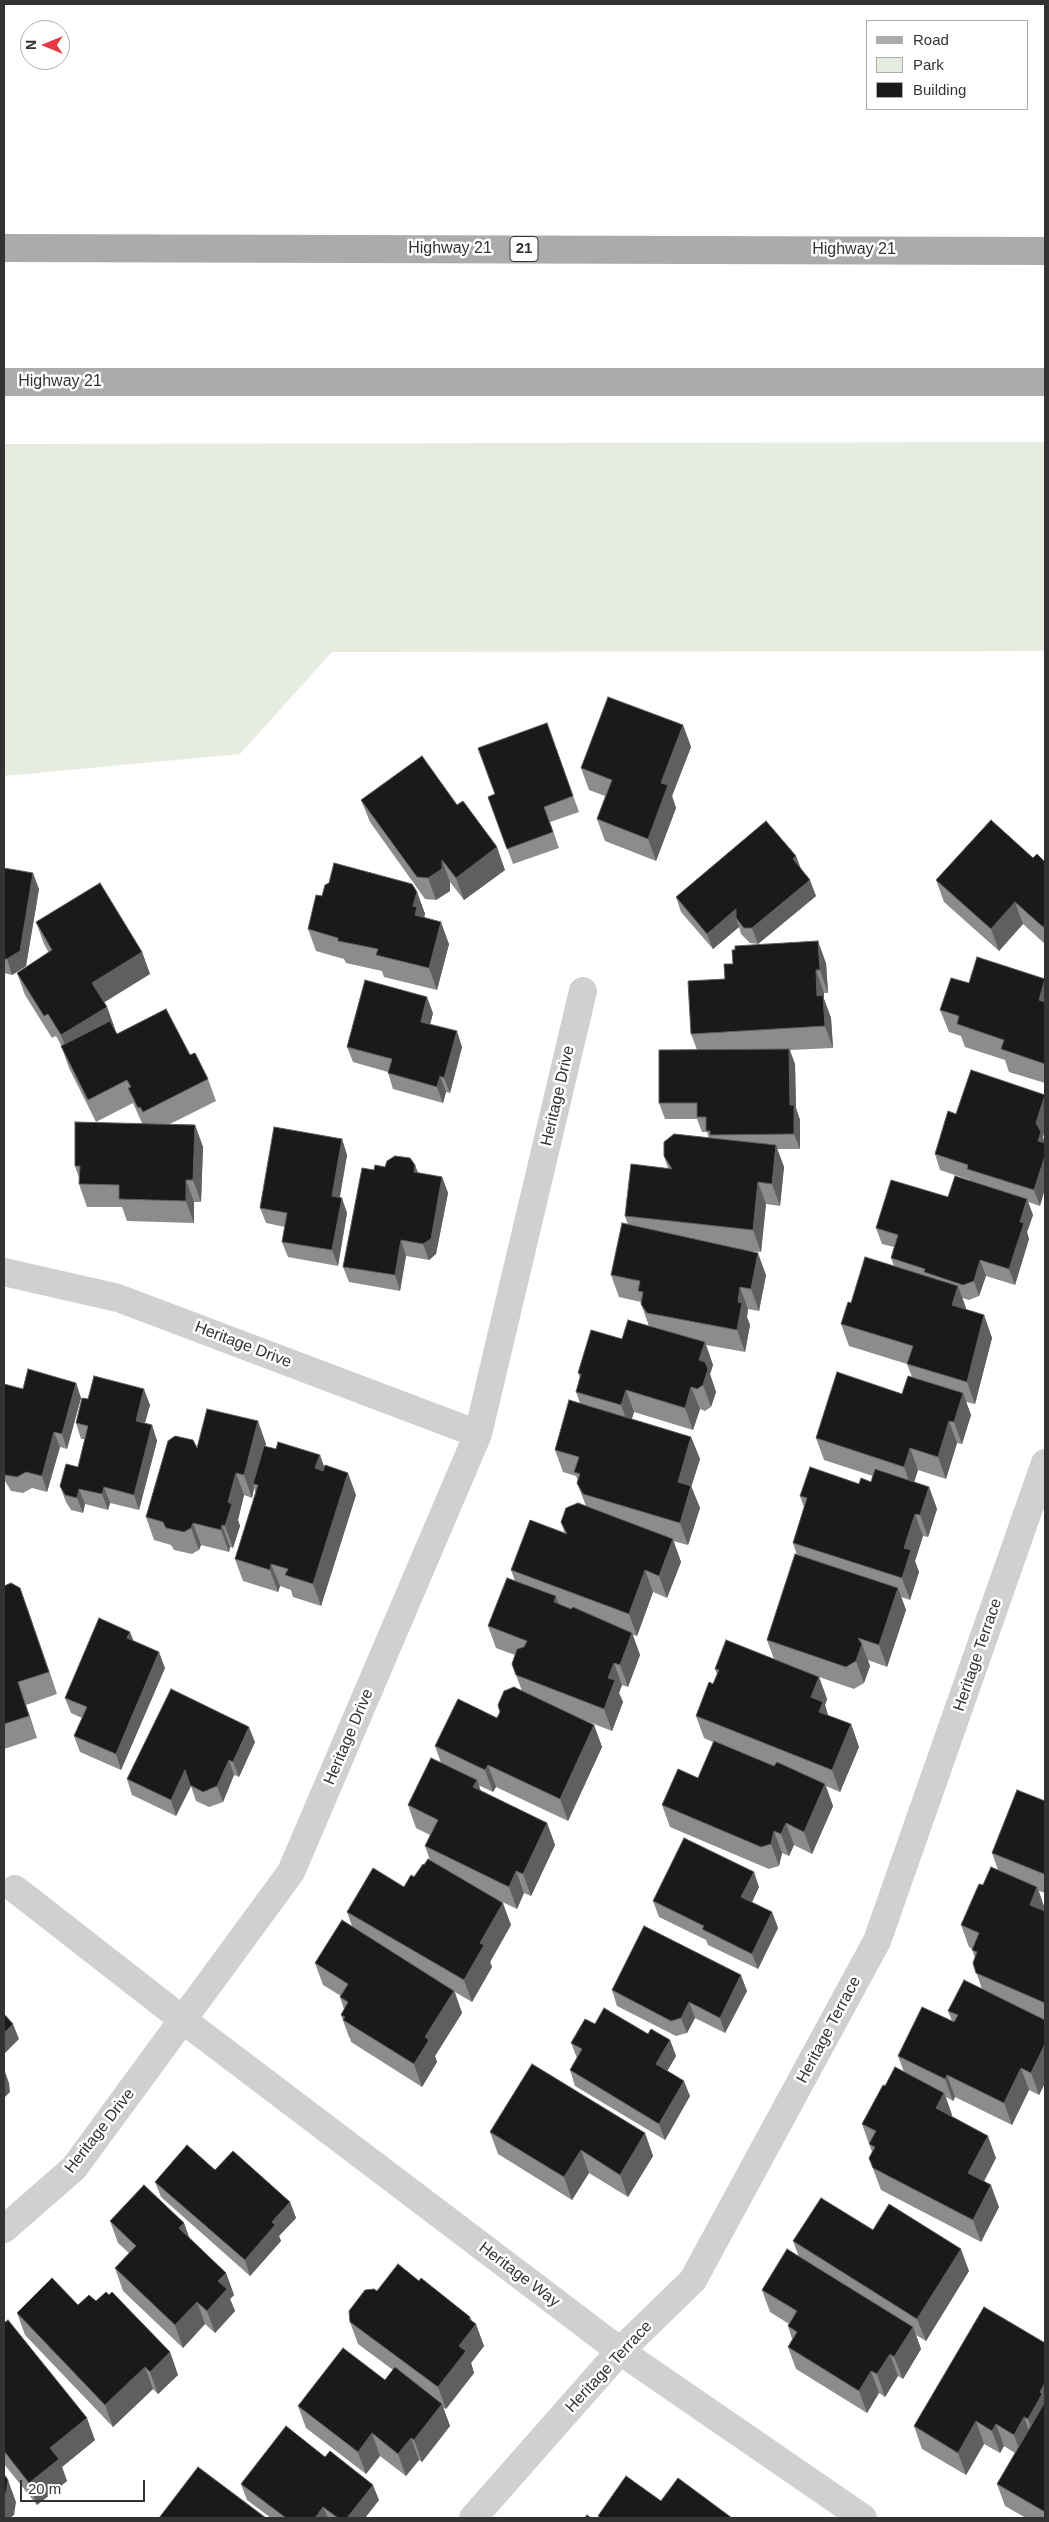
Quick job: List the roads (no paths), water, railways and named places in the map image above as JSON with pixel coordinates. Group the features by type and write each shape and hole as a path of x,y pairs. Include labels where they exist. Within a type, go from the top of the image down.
{"main road":[{"name":"Highway 21","path":"4,248 1045,251"},
{"name":"Highway 21","path":"4,382 1045,382"}],"street":[{"name":"Heritage Drive","path":"4,2229 74,2168 291,1872 478,1434 583,991"},
{"name":"Heritage Drive","path":"4,1272 118,1298 478,1434"},
{"name":"Heritage Terrace","path":"473,2518 620,2351 693,2280 877,1942 1045,1462"},
{"path":"15,1889 183,2020"},
{"name":"Heritage Way","path":"183,2020 620,2351 863,2518"}]}
